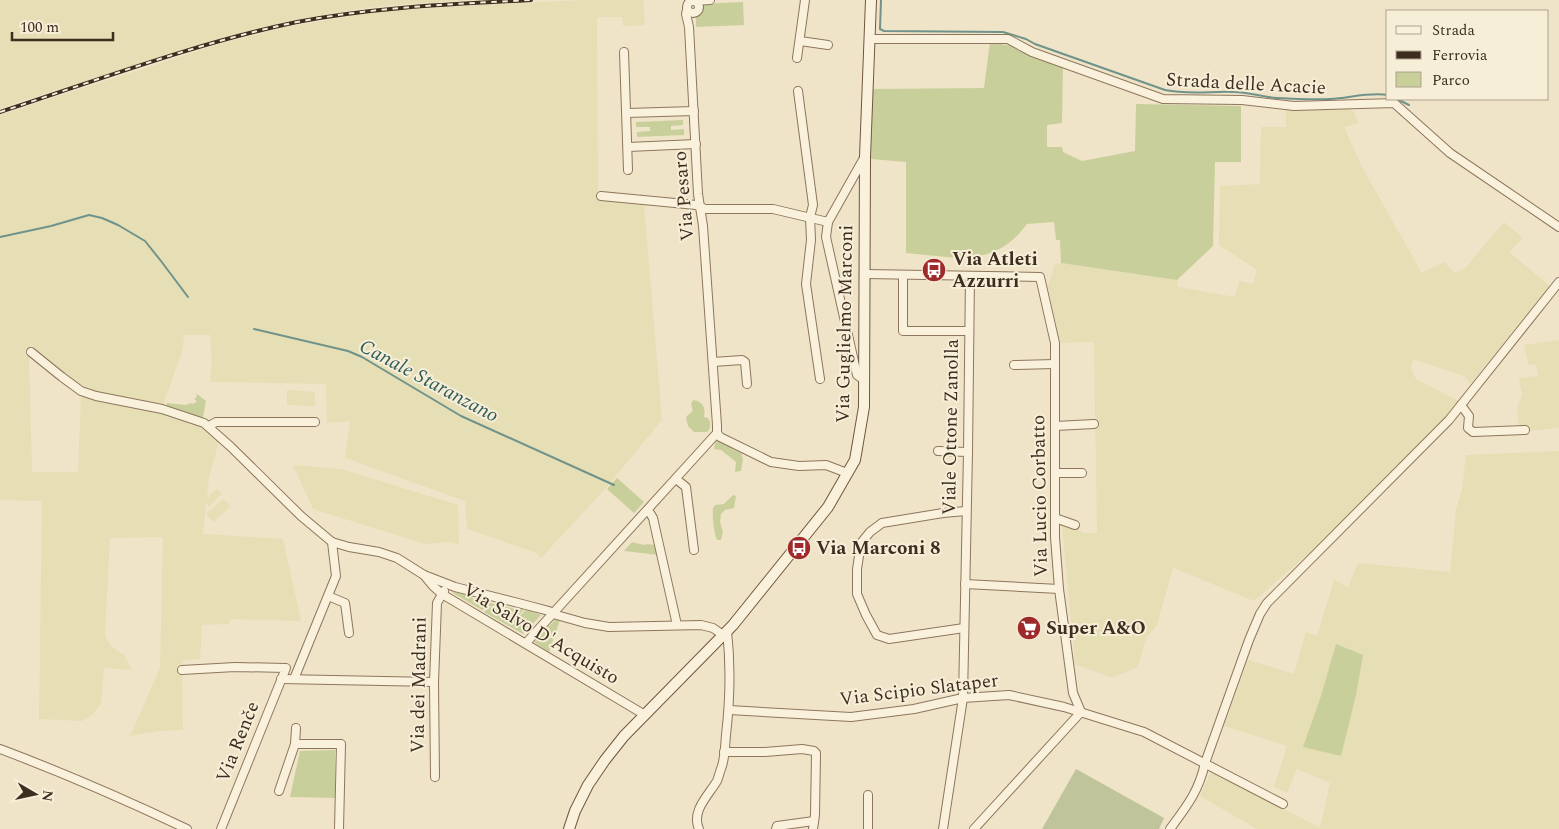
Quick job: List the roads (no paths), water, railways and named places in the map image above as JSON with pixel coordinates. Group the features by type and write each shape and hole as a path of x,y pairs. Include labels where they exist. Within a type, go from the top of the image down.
{"street":[{"name":"Via Pesaro","path":"710,0 689,3 691,12 686,14 689,27 698,194 701,208 717,434"},
{"path":"797,58 805,0"},
{"name":"Via Guglielmo Marconi","path":"569,829 575,811 588,785 605,760 624,736 725,633 828,507 855,460 864,407 865,157 870,0"},
{"name":"Strada delle Acacie","path":"870,38 1008,39 1032,52 1163,98 1242,100 1294,106 1394,103 1450,153 1559,227"},
{"path":"800,41 828,45"},
{"path":"624,52 628,170"},
{"path":"798,91 813,205 810,217 811,240 806,284 820,379"},
{"path":"627,113 694,111"},
{"path":"628,147 696,144"},
{"path":"864,380 858,375 855,366 826,237 828,222 865,157"},
{"path":"601,196 696,205 705,209 773,210 828,222"},
{"path":"865,274 970,276"},
{"path":"903,275 903,331 969,331"},
{"name":"Via Lucio Corbatto","path":"970,276 1040,278 1055,343 1055,518 1058,589 1073,693 1081,712"},
{"name":"Viale Ottone Zanolla","path":"943,829 963,698 970,276"},
{"path":"1170,829 1195,794 1202,780 1205,763 1249,640 1267,602 1449,420 1559,282"},
{"path":"31,352 81,391 113,400 162,409 195,419 208,426 232,447 301,516 332,542 388,554 424,576 585,623 609,627 701,625 725,633 730,659 729,710 724,752 717,780 697,813 696,823 699,829"},
{"path":"713,362 742,360 745,362 747,384"},
{"path":"1014,365 1055,364"},
{"path":"1461,405 1469,416 1468,428 1473,432 1525,430"},
{"path":"208,426 216,422 314,422"},
{"path":"1055,426 1094,424"},
{"path":"526,643 717,434 771,462 799,466 826,465 847,473"},
{"path":"938,451 968,452"},
{"path":"1055,473 1082,473"},
{"path":"676,479 686,487 694,550"},
{"path":"648,510 653,518 677,625"},
{"path":"964,628 889,639 877,635 856,594 861,543 870,532 882,523 966,511"},
{"path":"1055,518 1076,525"},
{"path":"294,680 336,576 332,542"},
{"name":"Via Salvo D'Acquisto","path":"424,576 442,594 645,715"},
{"name":"Via dei Madrani","path":"435,777 434,682 437,603 448,584"},
{"path":"964,584 1058,589"},
{"path":"328,596 345,603 349,633"},
{"name":"Via Renče","path":"182,670 235,667 286,668 221,829"},
{"path":"281,679 434,682"},
{"path":"1064,707 1073,693"},
{"name":"Via Scipio Slataper","path":"729,710 851,717 914,709 963,698 1009,696 1064,707 1144,732 1283,804"},
{"path":"974,829 1081,712"},
{"path":"279,791 296,744 296,728"},
{"path":"296,744 340,744 339,829"},
{"path":"0,749 36,762 187,829"},
{"path":"724,752 814,750 816,753 814,825 776,826 776,829"},
{"path":"868,795 868,829"}],"waterway":[{"path":"881,0 880,29 884,31 1003,32 1165,90 1191,93 1239,92 1303,99 1386,95"},
{"path":"1399,100 1409,105"},
{"name":"Canale Staranzano","path":"0,237 51,226 89,215 102,218 145,241 188,297"},
{"name":"Canale Staranzano","path":"254,329 348,351 362,357 461,416 614,485"}],"railway":[{"path":"0,112 184,51 297,22 384,10 531,0"}],"place":[{"name":"Via Atleti Azzurri","path":"934,270"},
{"name":"Via Marconi 8","path":"799,548"},
{"name":"Super A&O","path":"1029,628"}]}
